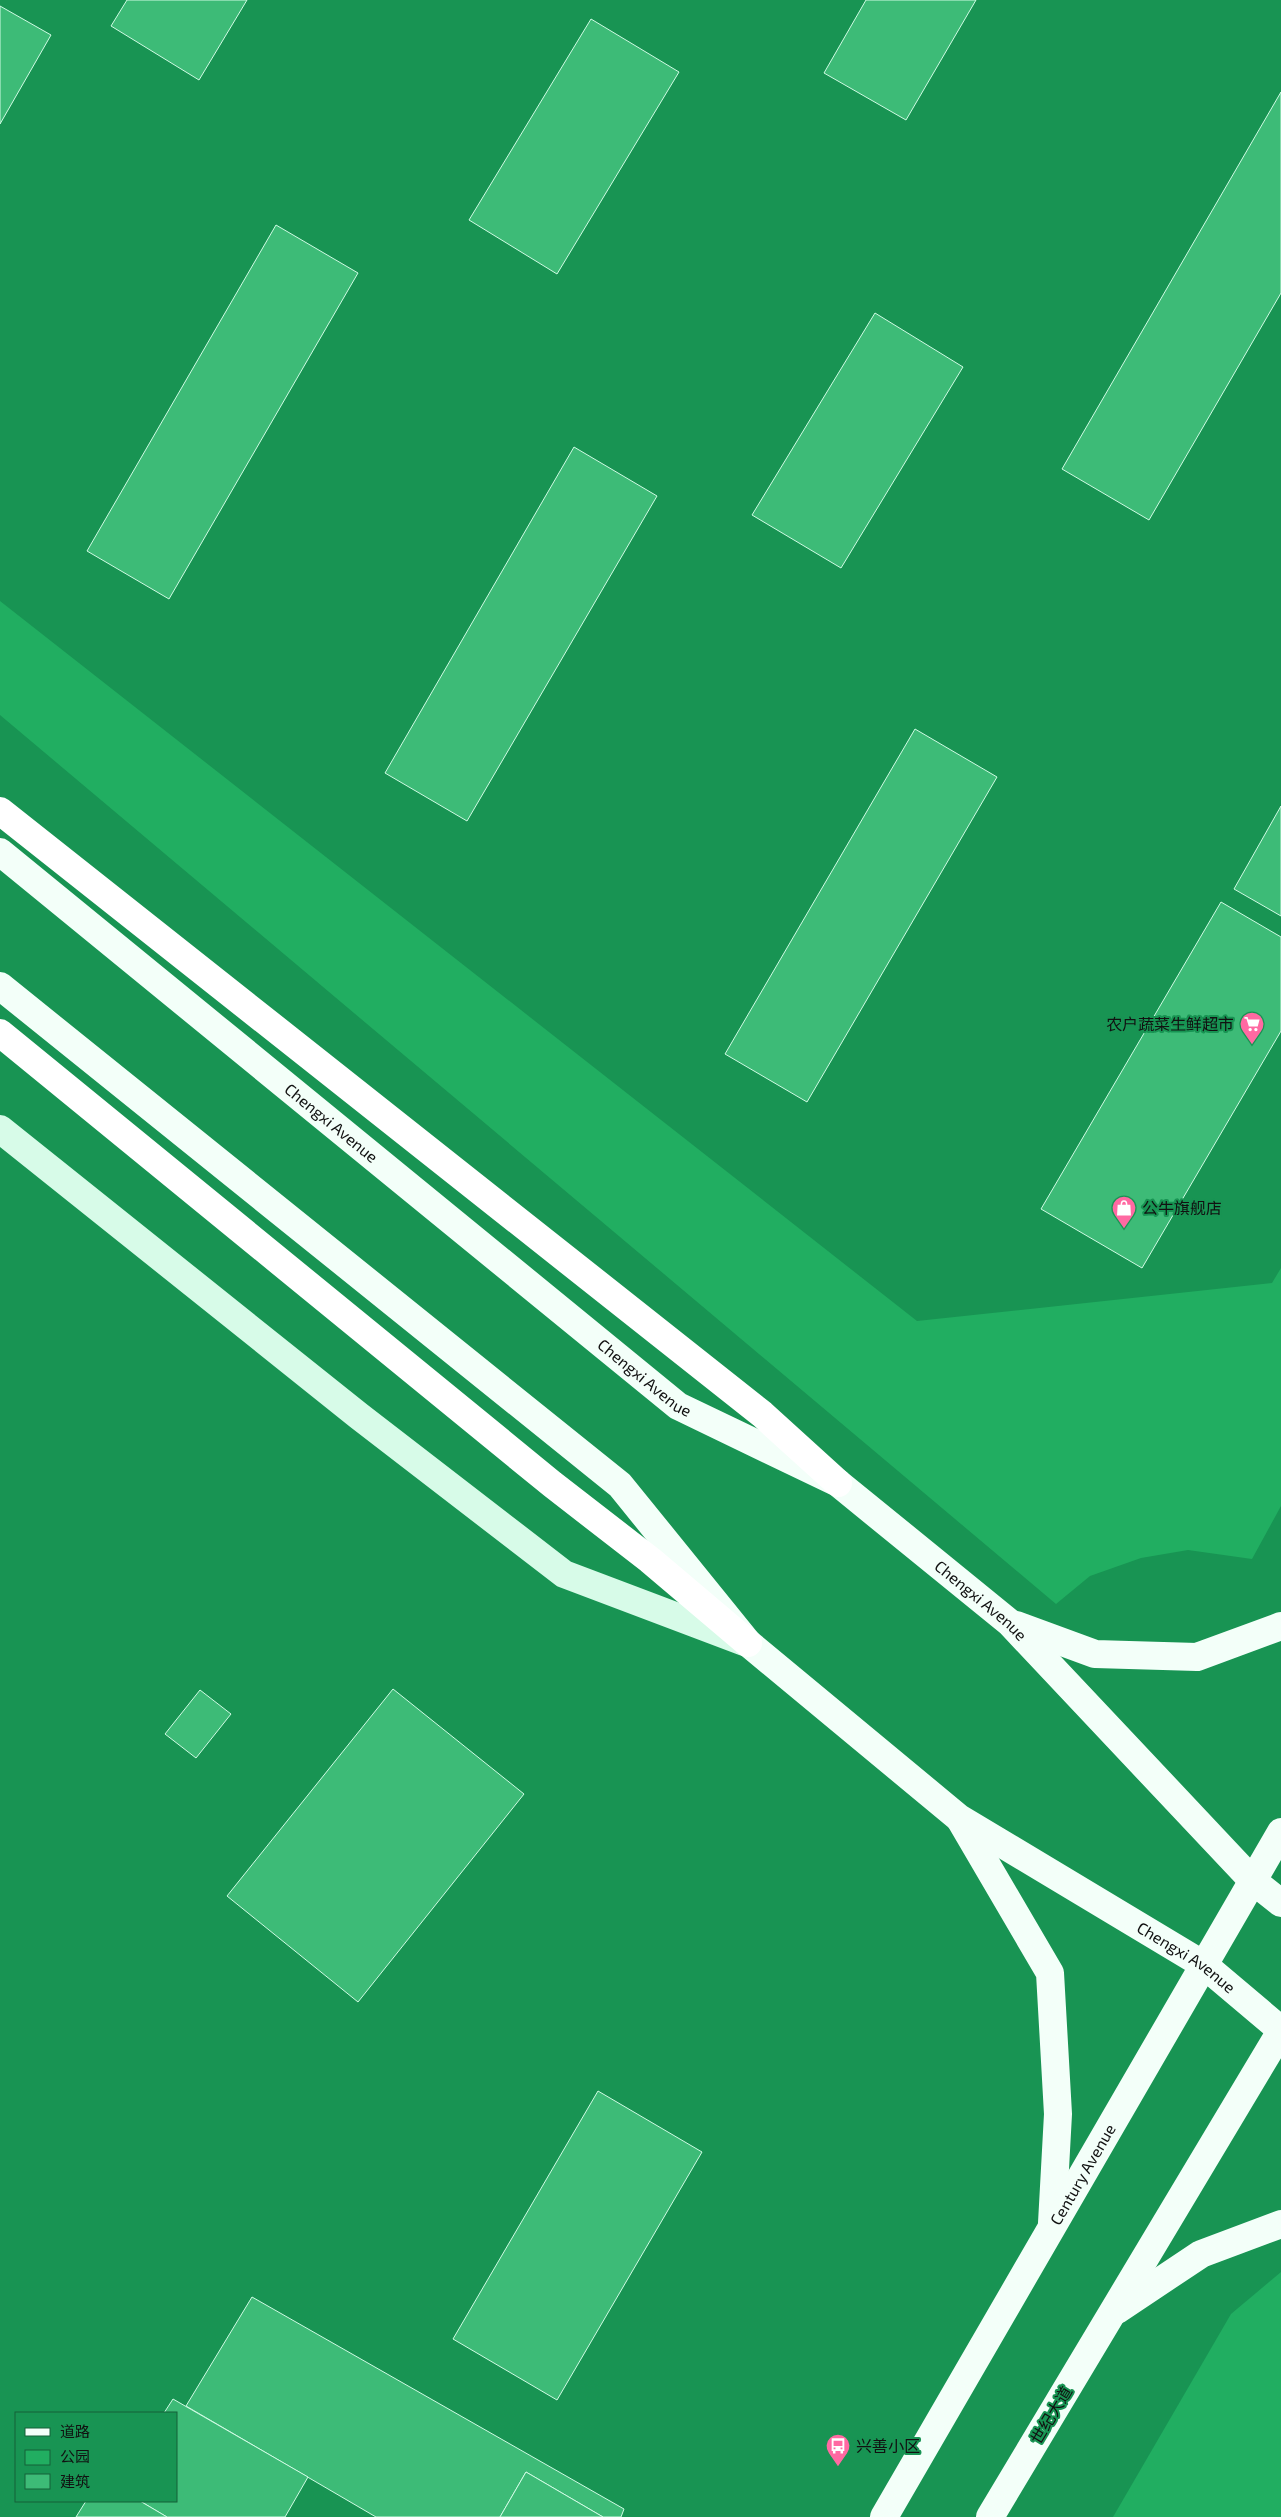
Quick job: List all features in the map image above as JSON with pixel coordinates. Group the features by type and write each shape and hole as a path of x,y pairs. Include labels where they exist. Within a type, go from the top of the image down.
{"highway":[{"path":"0,811 762,1414 838,1483"},
{"path":"0,1033 552,1484 650,1560 748,1643"}],"main road":[{"name":"Chengxi Avenue","path":"0,852 678,1406 838,1483 1010,1623 1252,1880 1281,1903"},
{"name":"Chengxi Avenue","path":"0,986 620,1485 748,1643 960,1818 1204,1965 1281,2030"},
{"name":"Chengxi Avenue","path":"0,1129 359,1416 564,1574 748,1643"},
{"path":"1010,1623 1095,1654 1197,1657 1281,1626"},
{"path":"960,1818 1050,1973 1058,2114 1052,2227"},
{"name":"Century Avenue","path":"884,2517 1281,1832"},
{"path":"1112,2314 1281,2030"},
{"path":"1112,2314 1201,2254 1281,2224"},
{"name":"世纪大道","path":"990,2517 1112,2314"}],"green space":[{"path":"0,601 917,1321 1272,1283 1281,1268 1281,1506 1252,1559 1188,1550 1141,1558 1090,1576 1056,1604 0,715"},
{"path":"1281,2272 1281,2517 1113,2517 1231,2314"}],"building":[{"path":"127,0 247,0 199,80 111,26"},
{"path":"866,0 976,0 906,120 824,73"},
{"path":"0,6 51,35 0,124"},
{"path":"591,19 679,72 557,274 469,220"},
{"path":"1281,92 1281,293 1149,520 1062,469"},
{"path":"276,225 358,273 169,599 87,551"},
{"path":"875,313 963,367 841,568 752,515"},
{"path":"574,447 657,496 467,821 385,773"},
{"path":"915,729 997,777 807,1102 725,1054"},
{"path":"1281,806 1281,916 1234,889"},
{"path":"1221,902 1281,937 1281,1031 1142,1268 1041,1209"},
{"path":"393,1689 524,1794 358,2002 227,1896"},
{"path":"200,1690 231,1714 196,1758 165,1734"},
{"path":"598,2091 702,2152 557,2400 453,2339"},
{"path":"252,2297 624,2509 621,2517 603,2517 526,2472 500,2517 376,2517 186,2406"},
{"path":"173,2399 308,2477 285,2517 167,2517 142,2502 178,2502 178,2412 165,2412"},
{"path":"526,2472 603,2517 500,2517"},
{"path":"85,2502 142,2502 167,2517 76,2517"}],"place":[{"name":"农户蔬菜生鲜超市","path":"1252,1045"},
{"name":"公牛旗舰店","path":"1124,1229"},
{"name":"兴善小区","path":"838,2467"}]}
